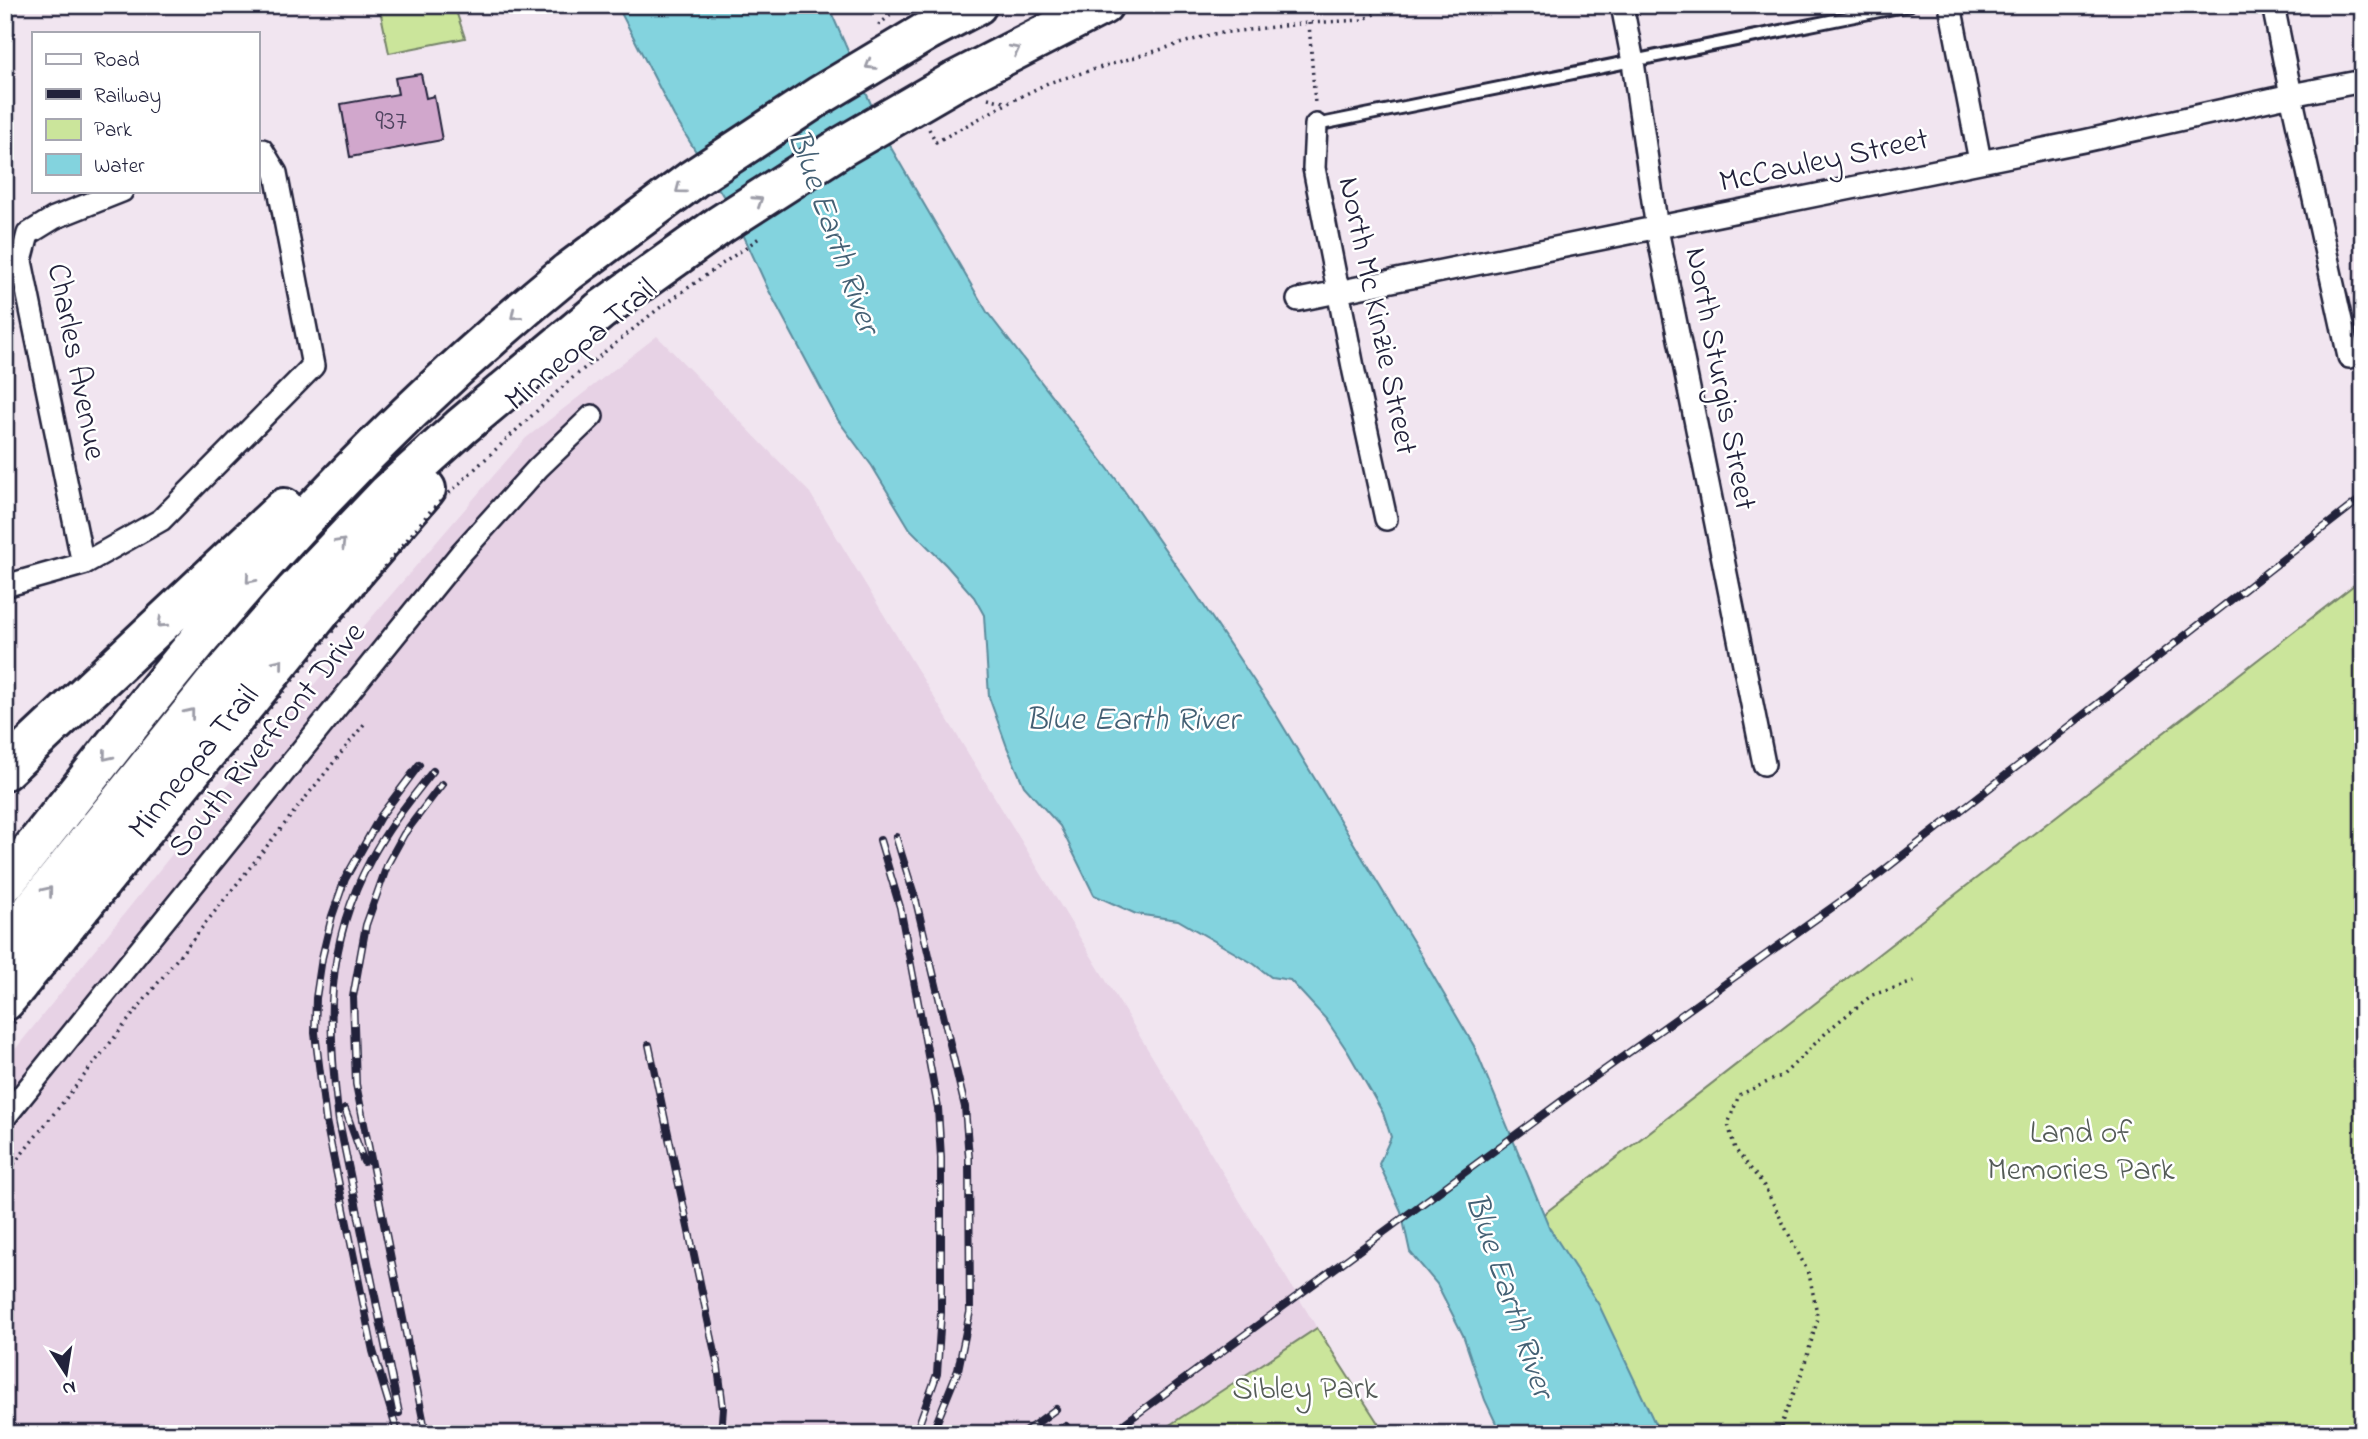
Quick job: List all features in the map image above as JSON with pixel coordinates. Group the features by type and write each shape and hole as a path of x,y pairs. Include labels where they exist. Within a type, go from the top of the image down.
{"highway":[{"path":"5,770 319,474 453,369 568,272 693,179 819,96 916,18 977,5"},
{"path":"5,944 214,684 295,591 387,494 542,357 601,310 720,225 831,153 969,89 1103,5"},
{"path":"5,1001 323,609 542,357"},
{"path":"5,883 214,622 278,547 342,478 453,369"}],"street":[{"name":"North Sturgis Street","path":"1622,5 1657,229 1765,764"},
{"path":"1950,5 1980,162"},
{"path":"2273,5 2349,357"},
{"name":"McCauley Street","path":"1298,300 1657,229 2363,81"},
{"name":"North Mc Kinzie Street","path":"1316,125 1314,168 1386,519"},
{"path":"5,586 83,564 161,520 313,366 276,173 259,150"},
{"name":"Charles Avenue","path":"83,564 21,261 28,234 54,218 119,192"},
{"name":"South Riverfront Drive","path":"5,1117 462,552 538,468 592,416"}],"lane":[{"path":"1316,125 1909,5"}],"path":[{"path":"936,142 1048,83 1213,34 1362,20 1393,5"},
{"path":"877,24 916,18"},
{"path":"1310,23 1316,125"},
{"path":"969,89 1008,103"},
{"path":"923,133 936,125"},
{"name":"Minneopa Trail","path":"5,1034 432,509 570,380 658,309 771,230"},
{"path":"5,1175 365,723"},
{"path":"1783,1434 1781,1424 1802,1373 1818,1318 1809,1274 1763,1184 1735,1149 1728,1124 1739,1095 1783,1075 1832,1027 1872,995 1917,981"}],"shaded area":[{"path":"657,336 810,493 1317,1328 1156,1434 5,1434 5,1062 230,782 526,438"}],"green space":[{"path":"379,5 454,5 465,38 389,53"},
{"name":"Land of Memories Park","path":"2363,578 2363,1434 1624,1434 1527,1227"},
{"name":"Sibley Park","path":"1317,1328 1385,1434 1156,1434"}],"water":[{"name":"Blue Earth River","path":"617,5 828,5 887,141 987,312 1116,479 1272,708 1474,1046 1550,1229 1599,1305 1660,1434 1501,1434 1485,1400 1463,1335 1437,1284 1410,1252 1401,1211 1379,1164 1391,1137 1383,1113 1326,1019 1290,980 1271,977 1254,964 1178,920 1136,914 1094,895 1060,826 1024,786 1007,747 989,697 984,615 974,597 910,529 872,466 838,420 768,289 733,212 674,116"}],"building":[{"path":"421,74 426,98 434,96 442,140 350,157 341,104 398,94 395,78"}],"railway":[{"path":"1110,1434 1586,1083 1879,874 2363,497"},
{"path":"398,1434 373,1351 326,1121 315,1033 316,998 332,916 345,879 380,817 419,765"},
{"path":"399,1413 339,1121 331,1019 337,955 344,923 356,891 385,836 433,771"},
{"path":"426,1434 356,1084 353,997 366,925 388,863 404,834 442,784"},
{"path":"896,837 916,901 965,1107 969,1158 970,1312 958,1370 932,1434"},
{"path":"880,840 900,907 938,1108 941,1158 941,1313 937,1374 914,1434"},
{"path":"649,1045 718,1367 723,1408 721,1434"},
{"path":"345,1109 364,1162"},
{"path":"1022,1434 1056,1409"},
{"path":"1055,1434 1066,1426"}]}
